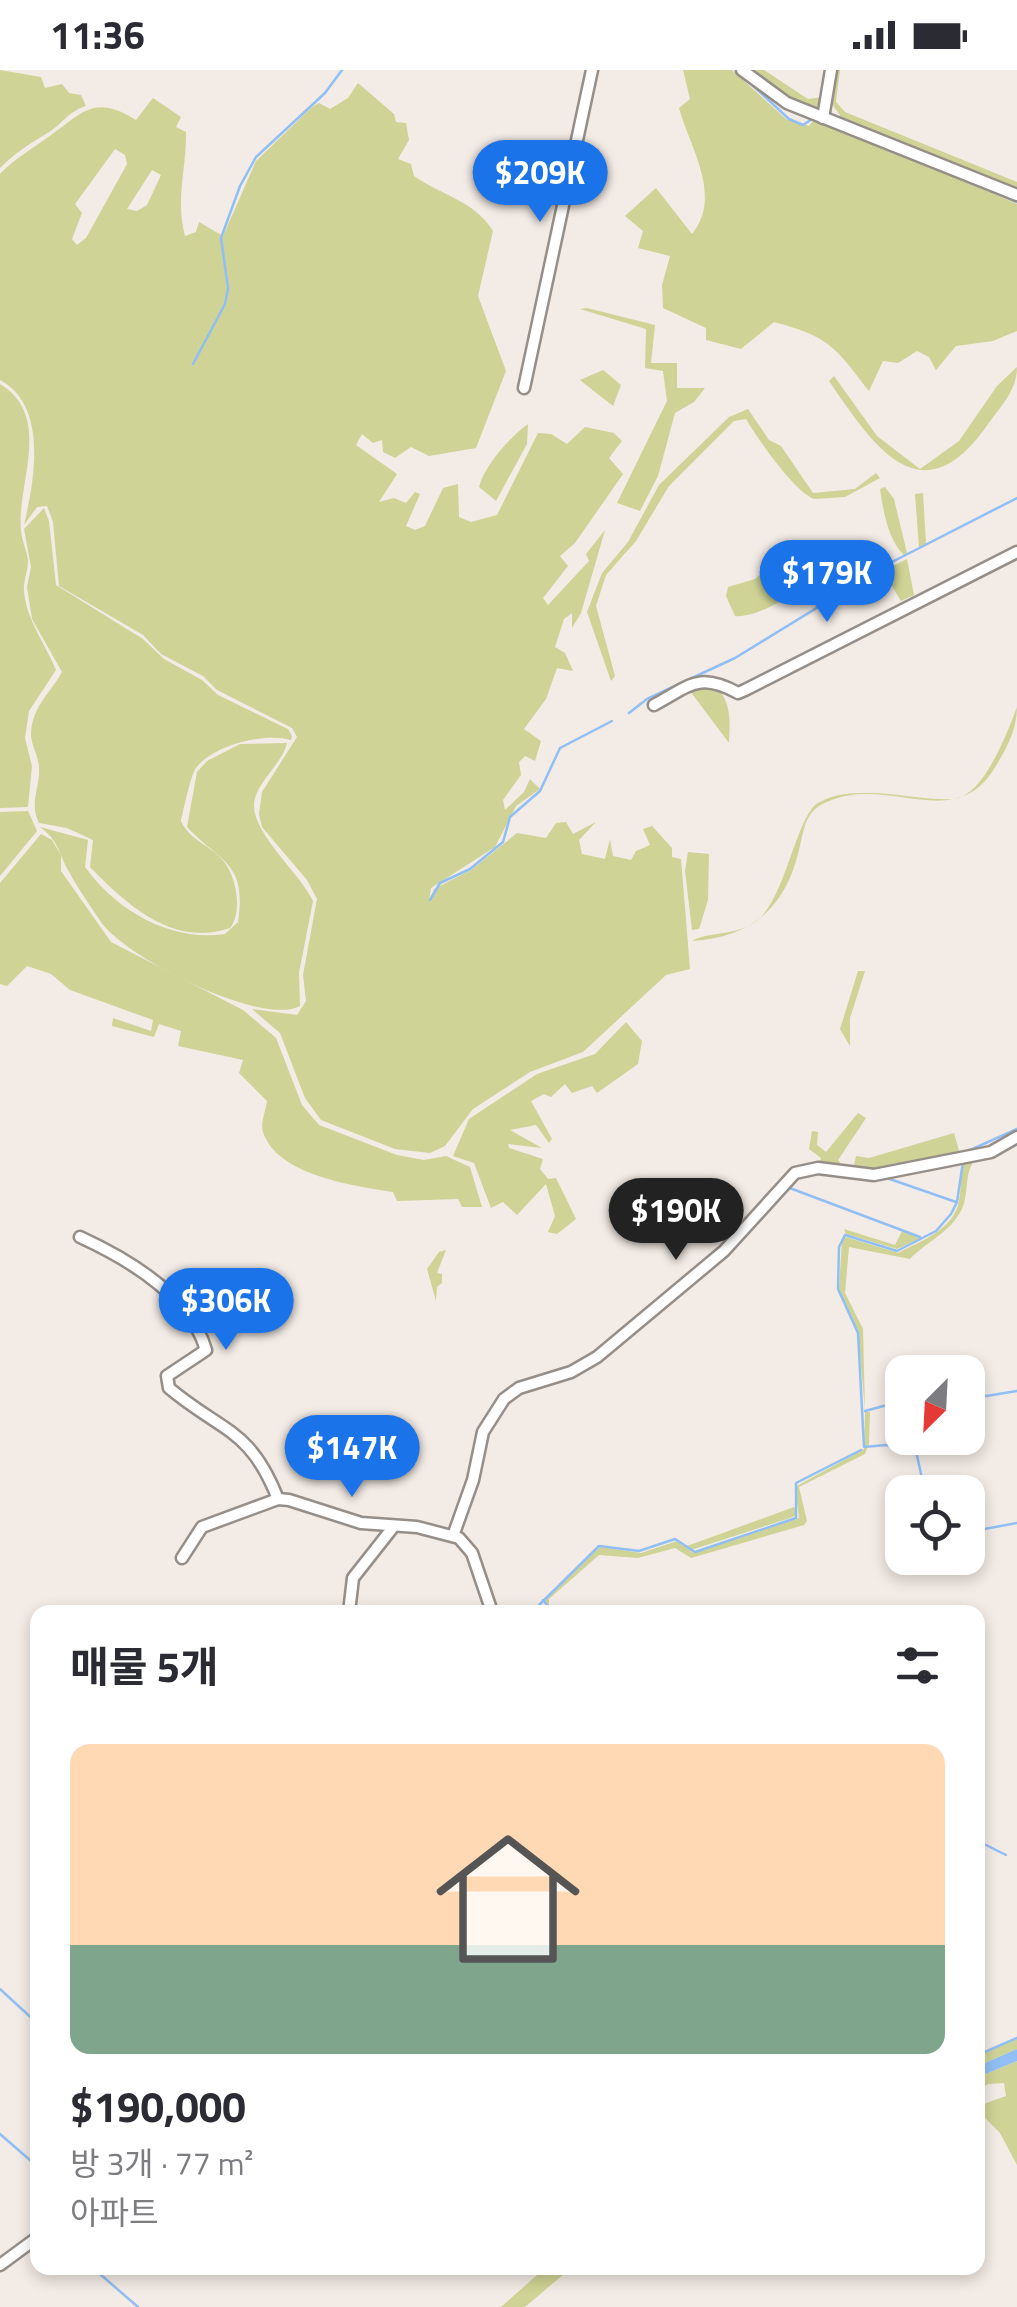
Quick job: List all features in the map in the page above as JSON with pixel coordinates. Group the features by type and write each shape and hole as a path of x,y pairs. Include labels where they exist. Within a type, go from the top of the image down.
{"street":[{"path":"524,388 592,70"},
{"path":"742,70 766,91 823,118 1017,196"},
{"path":"823,118 830,70"},
{"path":"654,704 700,680 710,679 738,693 746,690 1017,552"},
{"path":"453,1536 473,1480 482,1432 504,1399 597,1357 724,1251 795,1172 818,1168 874,1175 990,1152 1017,1137"},
{"path":"80,1236 142,1270 184,1314 206,1350 167,1376 169,1388 250,1445 263,1462 278,1499"},
{"path":"182,1558 202,1527 278,1499 362,1523 453,1536 472,1553 490,1605"},
{"path":"351,1605 353,1578 394,1526"},
{"path":"0,2265 30,2243"}],"green space":[{"path":"0,70 41,77 45,88 62,84 69,93 81,95 86,106 0,168"},
{"path":"683,70 732,70 786,119 809,126 813,121 866,137 1017,204 1017,331 993,341 956,346 936,370 929,357 917,351 898,363 883,361 869,391 839,354 808,333 774,322 741,349 706,340 706,328 663,308 662,285 670,256 638,248 643,231 625,216 656,188 692,234 701,219 705,204 701,172 679,108 690,99"},
{"path":"749,70 764,70 808,99 823,97 821,107 792,100"},
{"path":"834,70 840,70 836,102 845,112 1017,182 1017,188 844,121 832,104"},
{"path":"358,83 394,114 396,122 406,123 409,140 398,159 411,164 414,176 477,212 493,231 478,296 506,371 476,448 429,456 411,447 395,458 383,452 382,440 373,443 362,434 356,445 397,474 379,502 394,498 406,503 415,492 420,494 406,526 415,530 425,526 443,488 458,484 459,517 471,522 497,515 538,433 551,434 567,444 585,427 614,433 622,441 609,458 623,474 575,543 560,556 568,566 543,598 548,605 589,561 586,554 605,530 581,613 572,628 572,613 564,619 555,647 565,653 573,671 557,668 546,699 524,729 541,741 535,761 525,756 519,762 521,775 503,800 505,810 524,792 530,779 540,789 516,806 495,847 431,888 429,902 434,889 471,870 517,833 546,838 556,823 566,822 573,834 596,822 579,840 582,854 605,859 610,839 613,856 631,860 636,851 650,845 643,829 652,826 672,848 672,857 681,859 690,969 666,975 583,1052 530,1072 473,1109 445,1146 430,1153 395,1149 321,1120 305,1098 280,1033 252,1009 297,1015 306,1001 303,975 317,899 307,880 262,827 259,814 262,792 297,737 292,728 217,690 203,676 161,654 143,635 59,586 53,522 47,506 37,507 24,525 34,467 32,426 16,392 0,380 0,174 12,163 81,113 110,108 136,120 153,98 181,117 176,127 186,132 181,196 185,236 196,232 199,222 223,236 256,161 312,107 319,103 330,109 348,98","holes":["115,149 125,155 127,164 86,238 77,245 72,239 82,213 75,204","152,170 161,175 147,205 137,211 127,209"]},
{"path":"580,309 655,325 651,363 677,363 677,388 705,388 694,402 675,413 658,476 640,511 617,503 667,401 663,371 645,368 646,329"},
{"path":"1017,367 1007,398 962,454 940,468 919,470 899,462 881,448 829,381 834,376 877,436 920,469 959,441 997,386"},
{"path":"603,370 621,385 613,406 580,380"},
{"path":"0,384 16,398 29,433 21,513 28,561 24,592 33,622 56,670 29,711 25,738 32,766 28,807 0,808"},
{"path":"748,409 769,440 781,446 813,493 855,489 876,473 880,478 845,497 814,499 786,475 746,419 734,421 669,486 636,541 606,575 596,606 615,676 611,681 587,612 602,573 628,542 659,485 729,417"},
{"path":"528,424 527,444 496,501 479,487 482,479 499,452"},
{"path":"885,487 894,499 907,553 904,555 887,524 880,489"},
{"path":"923,493 926,544 919,547 915,494"},
{"path":"44,508 56,585 143,639 164,659 202,680 218,695 288,729 292,736 291,740 254,739 226,747 204,760 192,777 181,821 190,834 222,859 230,873 237,906 230,928 189,932 152,919 90,867 93,840 67,828 39,823 35,802 39,768 32,726 38,709 62,672 32,619 27,587 31,567 24,529"},
{"path":"782,555 793,593 758,612 735,616 726,596 728,587 755,579"},
{"path":"907,559 914,595 901,601 883,571"},
{"path":"716,687 725,700 729,743 690,691"},
{"path":"1017,707 1014,730 1001,757 981,785 966,795 985,775"},
{"path":"287,743 258,791 254,810 266,836 313,901 299,973 300,1006 281,1010 256,1007 195,985 115,937 80,890 55,842 40,827 88,840 85,867 113,897 146,920 184,933 225,934 238,922 239,887 229,866 187,827 197,772 207,761 240,744"},
{"path":"857,793 949,799 921,800 852,795 821,805 807,821 785,889 760,918 778,890 804,822 818,803 837,795"},
{"path":"28,811 37,831 0,876 0,812"},
{"path":"41,834 52,840 61,855 61,871 111,942 243,1010 276,1038 302,1105 319,1125 397,1155 424,1160 446,1156 470,1167 482,1207 462,1207 458,1199 397,1201 393,1192 339,1182 301,1169 271,1147 263,1132 267,1101 239,1073 243,1060 178,1046 181,1031 159,1024 154,1037 112,1026 113,1018 151,1031 153,1020 70,990 51,974 27,966 7,986 0,984 0,883"},
{"path":"688,852 709,854 708,900 699,929 692,930 685,871"},
{"path":"744,928 713,938 692,941 706,936"},
{"path":"858,971 865,971 850,1018 850,1046 840,1029"},
{"path":"626,1022 642,1041 638,1064 597,1093 592,1086 572,1093 565,1084 551,1097 544,1094 531,1101 552,1139 549,1143 536,1125 510,1130 542,1148 508,1144 509,1148 543,1159 540,1169 548,1179 556,1178 576,1219 557,1234 548,1232 555,1216 546,1184 517,1215 503,1202 491,1208 474,1163 453,1156 469,1119 537,1074 595,1054"},
{"path":"858,1113 866,1118 838,1160 845,1169 819,1164 821,1158 809,1149 812,1131 818,1132 817,1145 826,1152"},
{"path":"954,1133 959,1151 873,1171 853,1170 856,1156 869,1158"},
{"path":"988,1157 973,1162 957,1217 910,1259 849,1247 845,1293 863,1329 865,1410 858,1332 839,1289 842,1240 846,1237 898,1253 926,1239 956,1211 965,1161"},
{"path":"844,1229 895,1245 902,1231 921,1238 897,1249 846,1234"},
{"path":"446,1250 437,1273 442,1274 442,1283 437,1287 436,1301 427,1269 439,1252"},
{"path":"865,1412 870,1412 865,1454 799,1487 807,1521 804,1525 691,1558 675,1548 638,1558 599,1555 549,1599 549,1605 544,1599 600,1547 641,1553 677,1541 694,1553 799,1518 795,1487 864,1449"},
{"path":"794,1507 797,1515 790,1518 691,1550 687,1546"},
{"path":"1017,2039 1017,2049 985,2063 985,2053"},
{"path":"1017,2061 1017,2165 1000,2133 985,2118 985,2104 1006,2096 1004,2083 985,2086 985,2074"},
{"path":"537,2275 563,2275 525,2307 501,2307"}],"water":[{"path":"1017,2049 1017,2061 985,2074 985,2063"}],"waterway":[{"path":"193,364 225,304 228,288 221,238 240,186 256,157 325,93 342,70"},
{"path":"749,82 789,119 803,125 812,119 845,132"},
{"path":"977,184 1017,202"},
{"path":"629,713 647,699 735,658 890,563 1017,498"},
{"path":"430,900 440,883 470,869 503,842 510,817 540,791 560,748 612,721"},
{"path":"968,1151 1017,1129"},
{"path":"921,1475 916,1451 886,1445 864,1447 858,1333 838,1289 839,1247 845,1235 897,1251 936,1231 957,1202 963,1162"},
{"path":"884,1177 956,1202"},
{"path":"787,1187 920,1237"},
{"path":"985,1396 1017,1391"},
{"path":"865,1411 885,1406"},
{"path":"539,1605 599,1546 639,1551 675,1539 695,1552 796,1518 796,1483 861,1450"},
{"path":"985,1529 1017,1523"},
{"path":"543,1600 547,1605"},
{"path":"985,1844 1006,1855"},
{"path":"0,1989 30,2017"},
{"path":"985,2052 1017,2038"},
{"path":"0,2134 30,2160"},
{"path":"101,2275 138,2307"}]}
